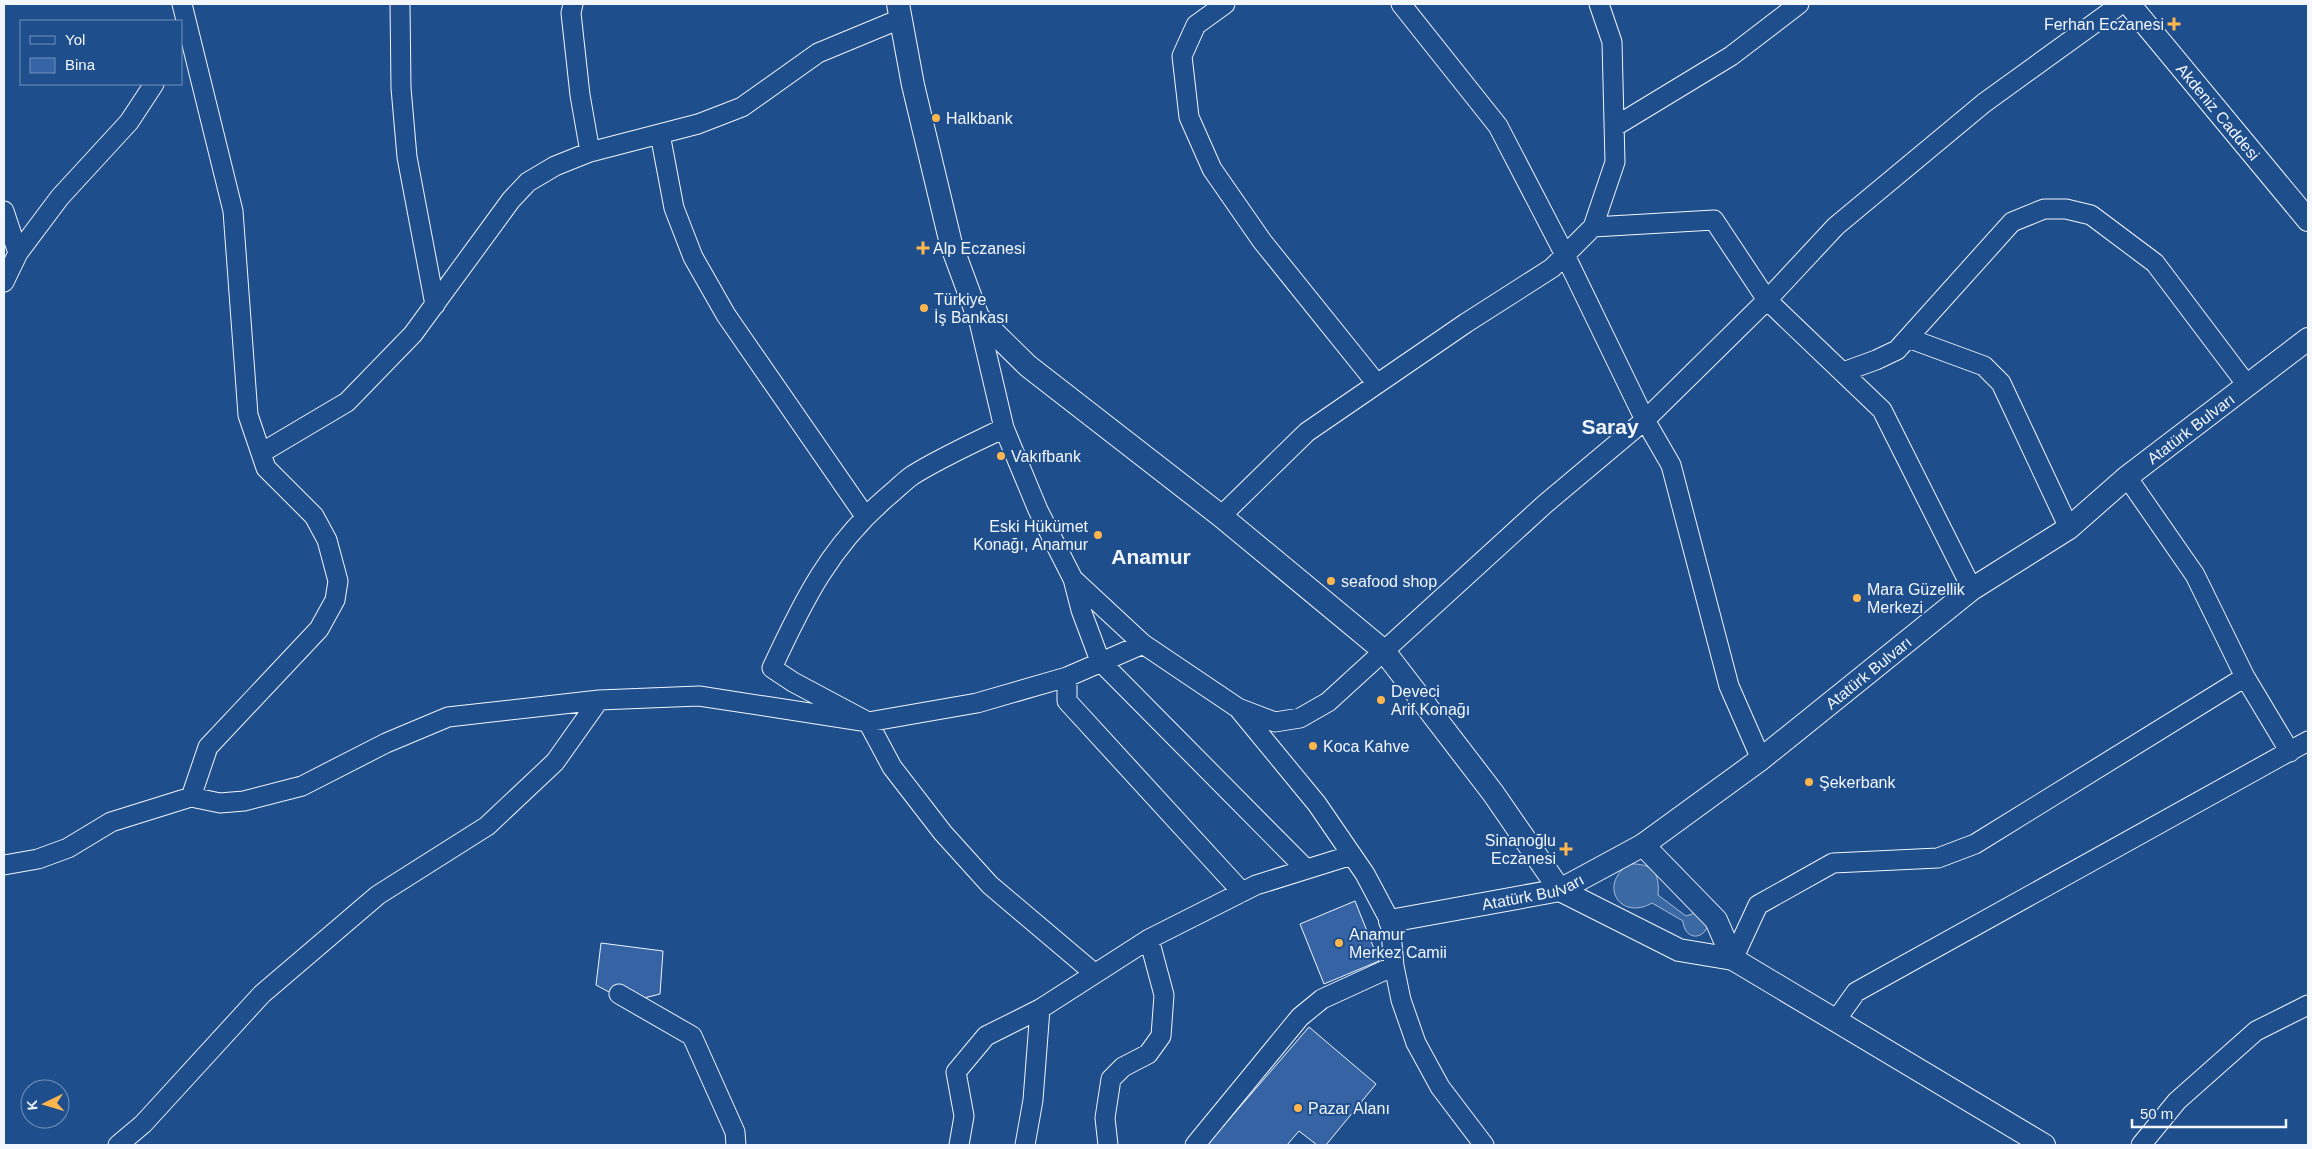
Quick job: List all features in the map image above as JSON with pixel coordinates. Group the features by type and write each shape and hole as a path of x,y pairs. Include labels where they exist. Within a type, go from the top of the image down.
{"street":[{"path":"182,4 185,38 233,211 248,415 266,468 314,516 327,540 338,581 335,600 318,629 208,747 191,796"},
{"path":"400,4 401,88 407,157 435,305"},
{"path":"573,4 571,13 579,86 590,152"},
{"path":"1225,4 1196,25 1182,56 1189,117 1212,169 1262,241 1377,384"},
{"path":"1401,4 1498,126 1565,254 1645,420 1671,465 1729,686 1761,759"},
{"path":"1221,516 1308,432 1552,268 1593,227 1615,162 1612,42 1599,4"},
{"path":"1614,127 1731,56 1799,4"},
{"path":"1072,579 1143,644 1238,708 1275,722 1300,718 1328,702 1544,504 1645,420 1767,300 1836,226 1984,103 2121,4"},
{"name":"Akdeniz Caddesi","path":"2129,4 2308,220"},
{"path":"261,453 347,402 414,334 511,200 528,182 555,166 590,152 698,124 742,107 818,53 899,11 915,95 951,244 978,317 1004,428 1038,510 1072,579 1081,610 1100,661 1306,869"},
{"path":"4,282 18,253 60,197 129,122 153,85"},
{"path":"660,134 674,208 693,258 726,315 865,516"},
{"path":"1843,372 1897,350 2012,222 2044,209 2066,209 2091,215 2155,262 2247,385"},
{"path":"4,211 18,253"},
{"path":"1593,227 1714,220 1767,300 1882,410 1972,589"},
{"path":"978,317 1028,366 1221,516 1384,651 1493,793 1560,890 1679,950 1733,959 2044,1145"},
{"path":"1908,338 1984,366 2000,383 2068,528"},
{"name":"Atatürk Bulvarı","path":"1390,921 1560,890 1643,845 1761,759 1972,589 2068,528 2127,477 2308,340"},
{"path":"1004,428 912,476 865,516 840,545 815,582 772,668 793,682 868,722 892,767 943,833 990,885 1094,973"},
{"path":"2127,477 2195,576 2245,677 2290,752"},
{"path":"4,865 38,859 68,848 112,822 191,796 220,803 244,801 302,786 386,743 448,718 600,700 699,696 868,722 977,702 1067,677 1100,661 1143,644"},
{"path":"1067,677 1067,701 1242,892"},
{"path":"1733,959 1758,905 1788,886 1833,863 1938,858 1975,844 2245,677"},
{"path":"118,1145 143,1124 262,994 378,895 487,826 555,762 600,700"},
{"path":"1238,708 1318,804 1365,874 1390,921 1394,966 1401,1000 1416,1043 1440,1087 1484,1145"},
{"path":"1836,1020 1856,992 2308,741"},
{"path":"1643,845 1716,920 1733,959"},
{"path":"959,1145 964,1116 956,1072 986,1036 1040,1009 1149,939 1256,884 1352,855"},
{"path":"1108,1145 1105,1118 1111,1079 1123,1066 1148,1054 1161,1036 1164,995 1149,939"},
{"path":"1195,1145 1300,1017 1322,999 1394,966"},
{"path":"619,994 692,1036 735,1132 736,1145"},
{"path":"2141,1145 2177,1101 2256,1031 2308,1005"},
{"path":"1025,1145 1033,1100 1040,1009"}],"water":[{"path":"1629,864 1644,865 1653,870 1658,880 1658,895 1686,916 1698,912 1708,926 1705,931 1697,936 1693,936 1686,931 1683,921 1652,903 1631,908 1623,904 1617,898 1614,891 1615,882 1620,873"}],"building":[{"name":"Anamur Merkez Camii","path":"1355,901 1379,961 1324,984 1300,924"},
{"path":"601,943 663,951 660,994 644,998 609,992 596,985"},
{"name":"Pazar Alanı","path":"1309,1027 1376,1084 1326,1145 1317,1145 1299,1131 1287,1145 1207,1145"}],"place":[{"name":"Ferhan Eczanesi","path":"2174,24"},
{"name":"Halkbank","path":"936,118"},
{"name":"Alp Eczanesi","path":"923,248"},
{"name":"Türkiye İş Bankası","path":"924,308"},
{"name":"Vakıfbank","path":"1001,456"},
{"name":"Eski Hükümet Konağı, Anamur","path":"1098,535"},
{"name":"seafood shop","path":"1331,581"},
{"name":"Mara Güzellik Merkezi","path":"1857,598"},
{"name":"Deveci Arif Konağı","path":"1381,700"},
{"name":"Koca Kahve","path":"1313,746"},
{"name":"Şekerbank","path":"1809,782"},
{"name":"Sinanoğlu Eczanesi","path":"1566,849"},
{"name":"Anamur Merkez Camii","path":"1339,943"},
{"name":"Pazar Alanı","path":"1298,1108"}],"district":[{"name":"Saray","path":"1610,426"},
{"name":"Anamur","path":"1151,556"}]}
